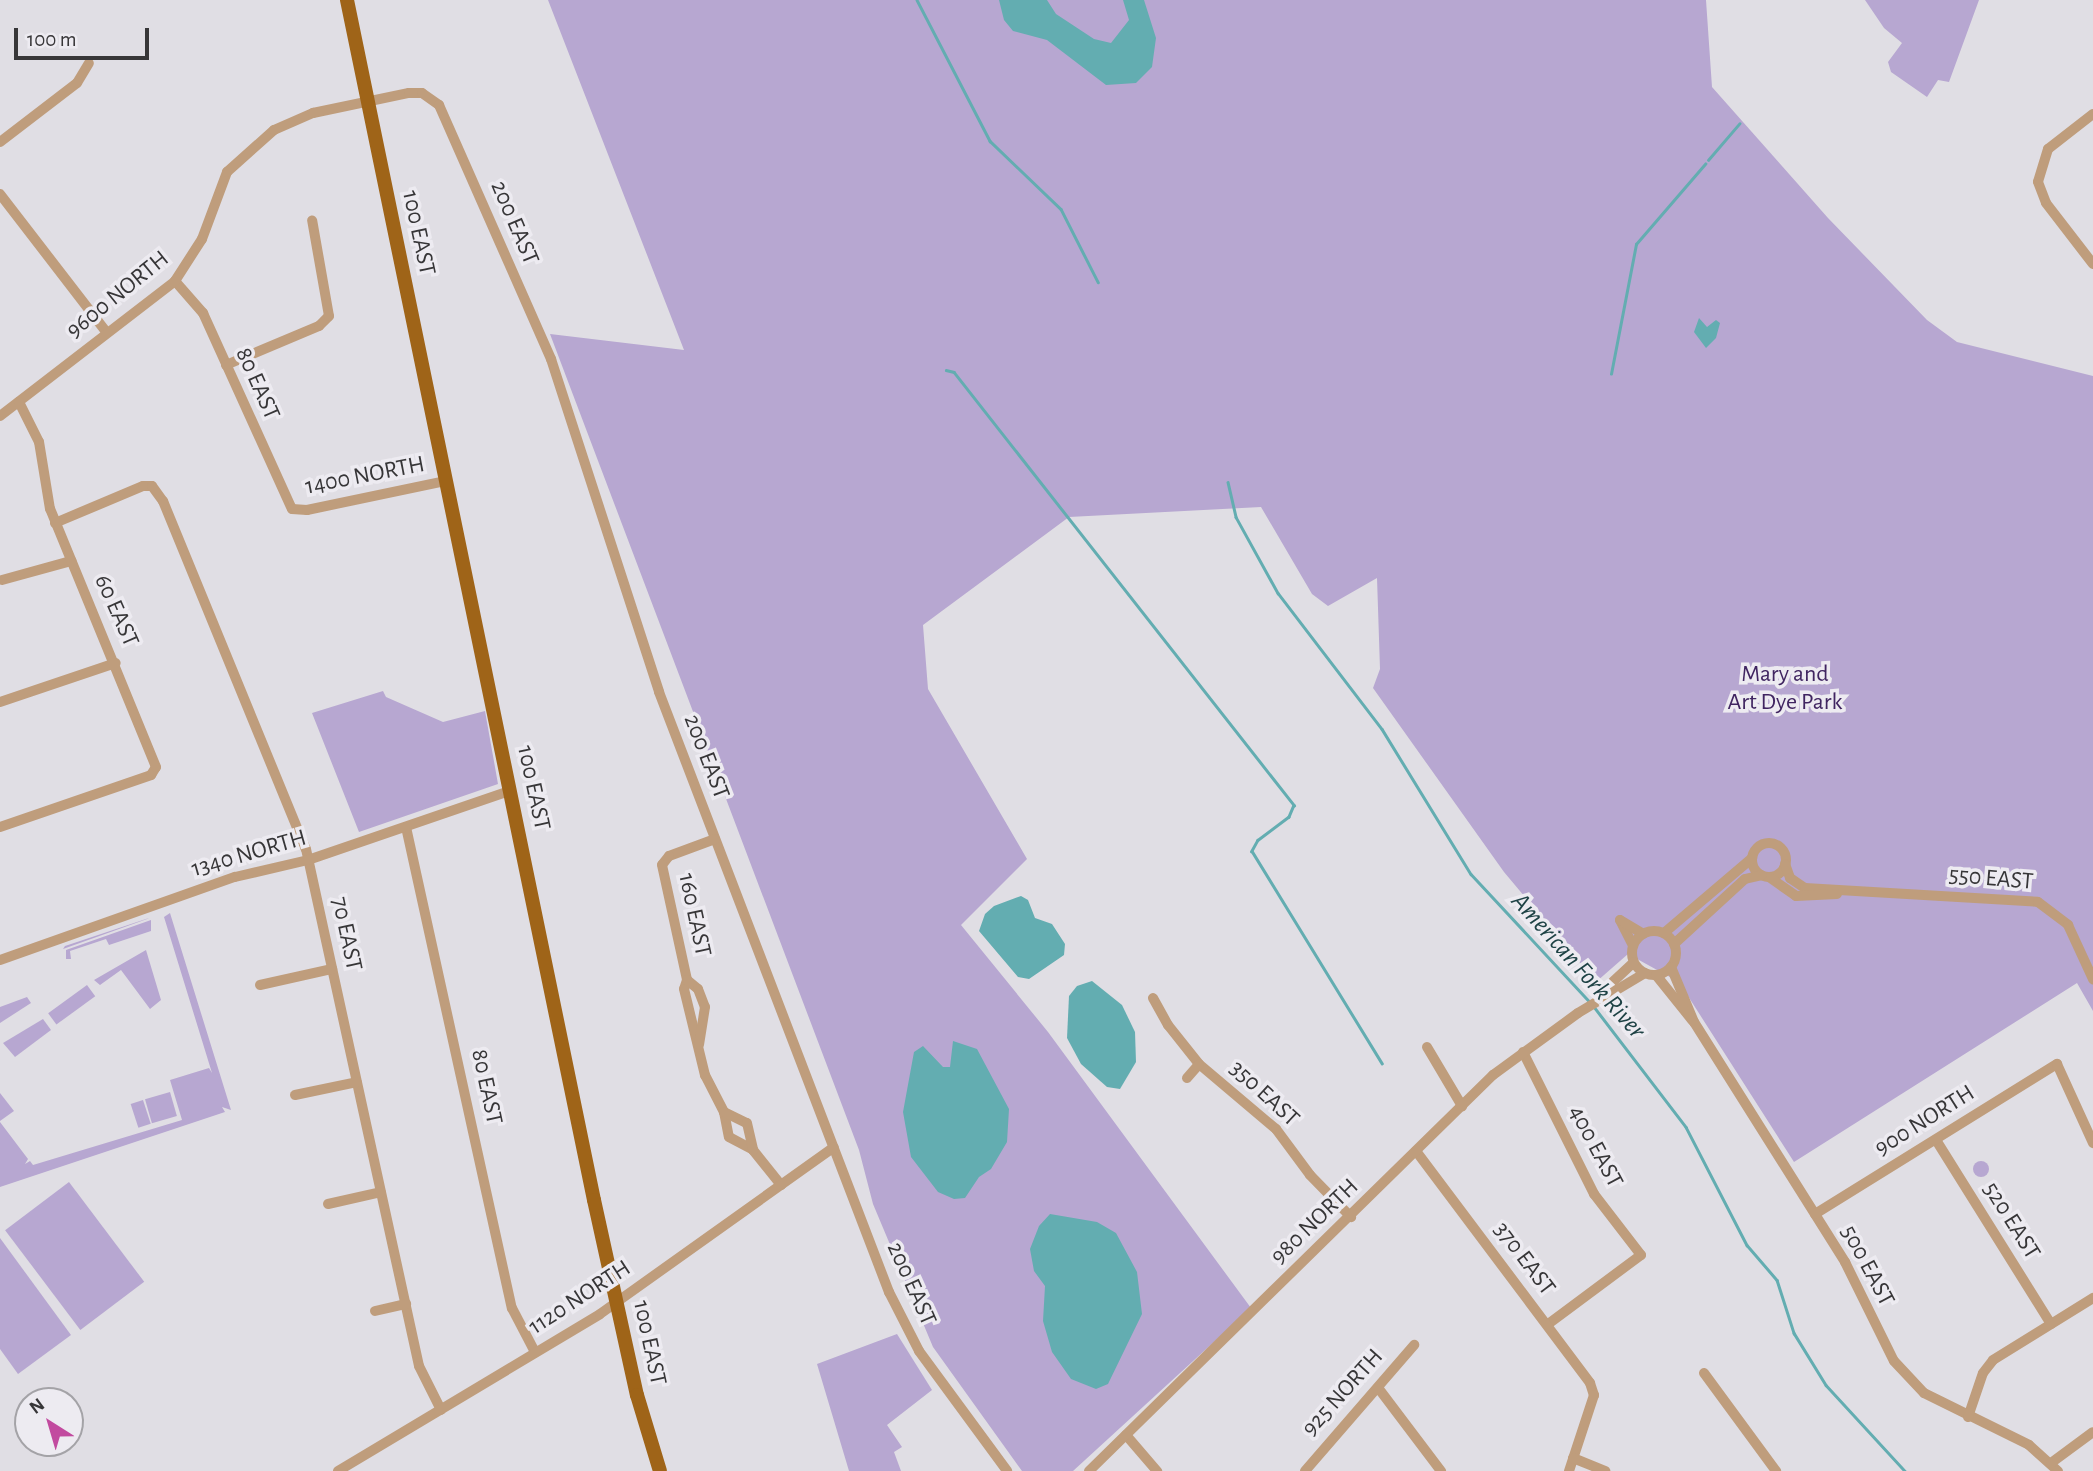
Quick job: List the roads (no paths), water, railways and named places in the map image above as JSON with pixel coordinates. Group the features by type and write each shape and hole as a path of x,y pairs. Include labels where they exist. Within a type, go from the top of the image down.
{"main road":[{"name":"100 EAST","path":"346,0 617,1301 660,1471"}],"street":[{"path":"0,142 77,83 89,62"},
{"name":"200 EAST","path":"370,106 422,93 443,113 551,359 641,643 909,1335 1007,1471"},
{"name":"9600 NORTH","path":"0,416 175,281 202,239 226,172 240,158 293,120 370,106"},
{"path":"2093,114 2054,143 2039,167 2038,182 2044,199 2093,264"},
{"path":"0,194 107,333"},
{"path":"226,365 319,326 329,316 312,220"},
{"name":"80 EAST","path":"175,281 203,313 292,509"},
{"name":"60 EAST","path":"0,827 151,775 156,767 116,663 55,523 39,442 19,402"},
{"name":"1400 NORTH","path":"292,509 307,510 446,481"},
{"name":"70 EAST","path":"55,523 132,489 152,486 163,501 228,654 308,860 421,1374 440,1410"},
{"path":"2,580 71,561"},
{"path":"0,702 116,663"},
{"name":"1340 NORTH","path":"0,960 235,877 308,860 510,791"},
{"name":"80 EAST","path":"406,827 512,1308 535,1352"},
{"name":"160 EAST","path":"715,839 664,860 687,980 684,989 705,1074 724,1112 729,1137 753,1150 781,1185"},
{"path":"1769,843 1784,851 1785,864 1781,872 1745,879 1674,944 1671,967 1650,974 1634,962 1633,946 1620,920 1643,934 1664,933 1752,858 1759,846 1769,843"},
{"path":"1752,858 1766,876"},
{"name":"550 EAST","path":"1785,864 1790,878 1799,886 1843,893"},
{"name":"550 EAST","path":"1766,876 1802,897 1843,893 2010,897 2038,902 2068,925 2093,979"},
{"path":"1664,933 1674,944"},
{"path":"1633,946 1643,934"},
{"name":"980 NORTH","path":"1089,1471 1462,1106 1523,1052 1604,994 1634,962"},
{"name":"500 EAST","path":"1671,967 1694,1021 1845,1262 1894,1361 1924,1394 2029,1445 2054,1467"},
{"path":"260,985 332,969"},
{"name":"500 EAST","path":"1650,974 1694,1021"},
{"name":"980 NORTH","path":"1604,994 1650,974"},
{"name":"160 EAST","path":"687,980 698,989 705,1007 699,1045"},
{"name":"350 EAST","path":"1153,998 1168,1025 1199,1063 1276,1129 1310,1175 1351,1217"},
{"path":"1427,1047 1462,1106"},
{"name":"400 EAST","path":"1523,1052 1594,1194 1641,1255 1548,1324"},
{"path":"1187,1078 1199,1063"},
{"name":"900 NORTH","path":"1815,1214 2057,1064 2093,1143"},
{"path":"295,1095 357,1082"},
{"name":"160 EAST","path":"724,1112 747,1124 753,1150"},
{"name":"520 EAST","path":"1936,1140 2051,1324"},
{"name":"1120 NORTH","path":"338,1471 617,1301 834,1147"},
{"name":"370 EAST","path":"1416,1151 1548,1324 1594,1395 1573,1458"},
{"path":"328,1203 381,1192"},
{"path":"1968,1417 1983,1373 1993,1360 2093,1298"},
{"path":"375,1311 406,1304"},
{"name":"925 NORTH","path":"1305,1471 1379,1389 1414,1345"},
{"path":"1704,1373 1773,1470"},
{"path":"1379,1389 1441,1471"},
{"path":"2054,1467 2093,1432"},
{"path":"1126,1435 1157,1471"},
{"path":"1569,1471 1573,1458 1606,1471"}],"water":[{"path":"999,0 1047,0 1056,14 1094,39 1111,43 1129,20 1123,0 1144,0 1156,38 1152,67 1136,83 1106,85 1047,40 1013,31 1004,20"},
{"path":"1699,318 1707,327 1716,320 1720,323 1716,338 1706,348 1694,332"},
{"path":"1021,896 1028,900 1035,918 1052,924 1065,944 1064,955 1029,979 1018,977 979,931 985,914 994,906"},
{"path":"1092,981 1122,1005 1135,1032 1136,1062 1120,1089 1107,1087 1081,1064 1067,1038 1069,996 1077,986"},
{"path":"953,1041 977,1049 1009,1109 1007,1142 991,1169 979,1177 965,1198 954,1199 938,1192 911,1157 903,1112 914,1052 923,1046 943,1067 950,1067"},
{"path":"1050,1214 1097,1222 1116,1233 1137,1272 1142,1314 1108,1384 1096,1389 1071,1379 1052,1352 1043,1321 1045,1286 1034,1271 1030,1249 1039,1226"}],"waterway":[{"name":"American Fork River","path":"917,0 990,141 1061,209 1098,282"},
{"path":"1708,160 1739,124"},
{"path":"1611,374 1636,244 1705,164"},
{"path":"946,370 954,372 1294,805 1289,817 1258,840 1252,851 1382,1063"},
{"name":"American Fork River","path":"1228,482 1236,517 1278,593 1382,729 1471,874 1591,1003"},
{"name":"American Fork River","path":"1595,1008 1686,1127 1747,1245 1777,1280 1794,1333 1826,1385 1905,1471"}],"park label":[{"name":"Mary and Art Dye Park","path":"1785,689"}]}
